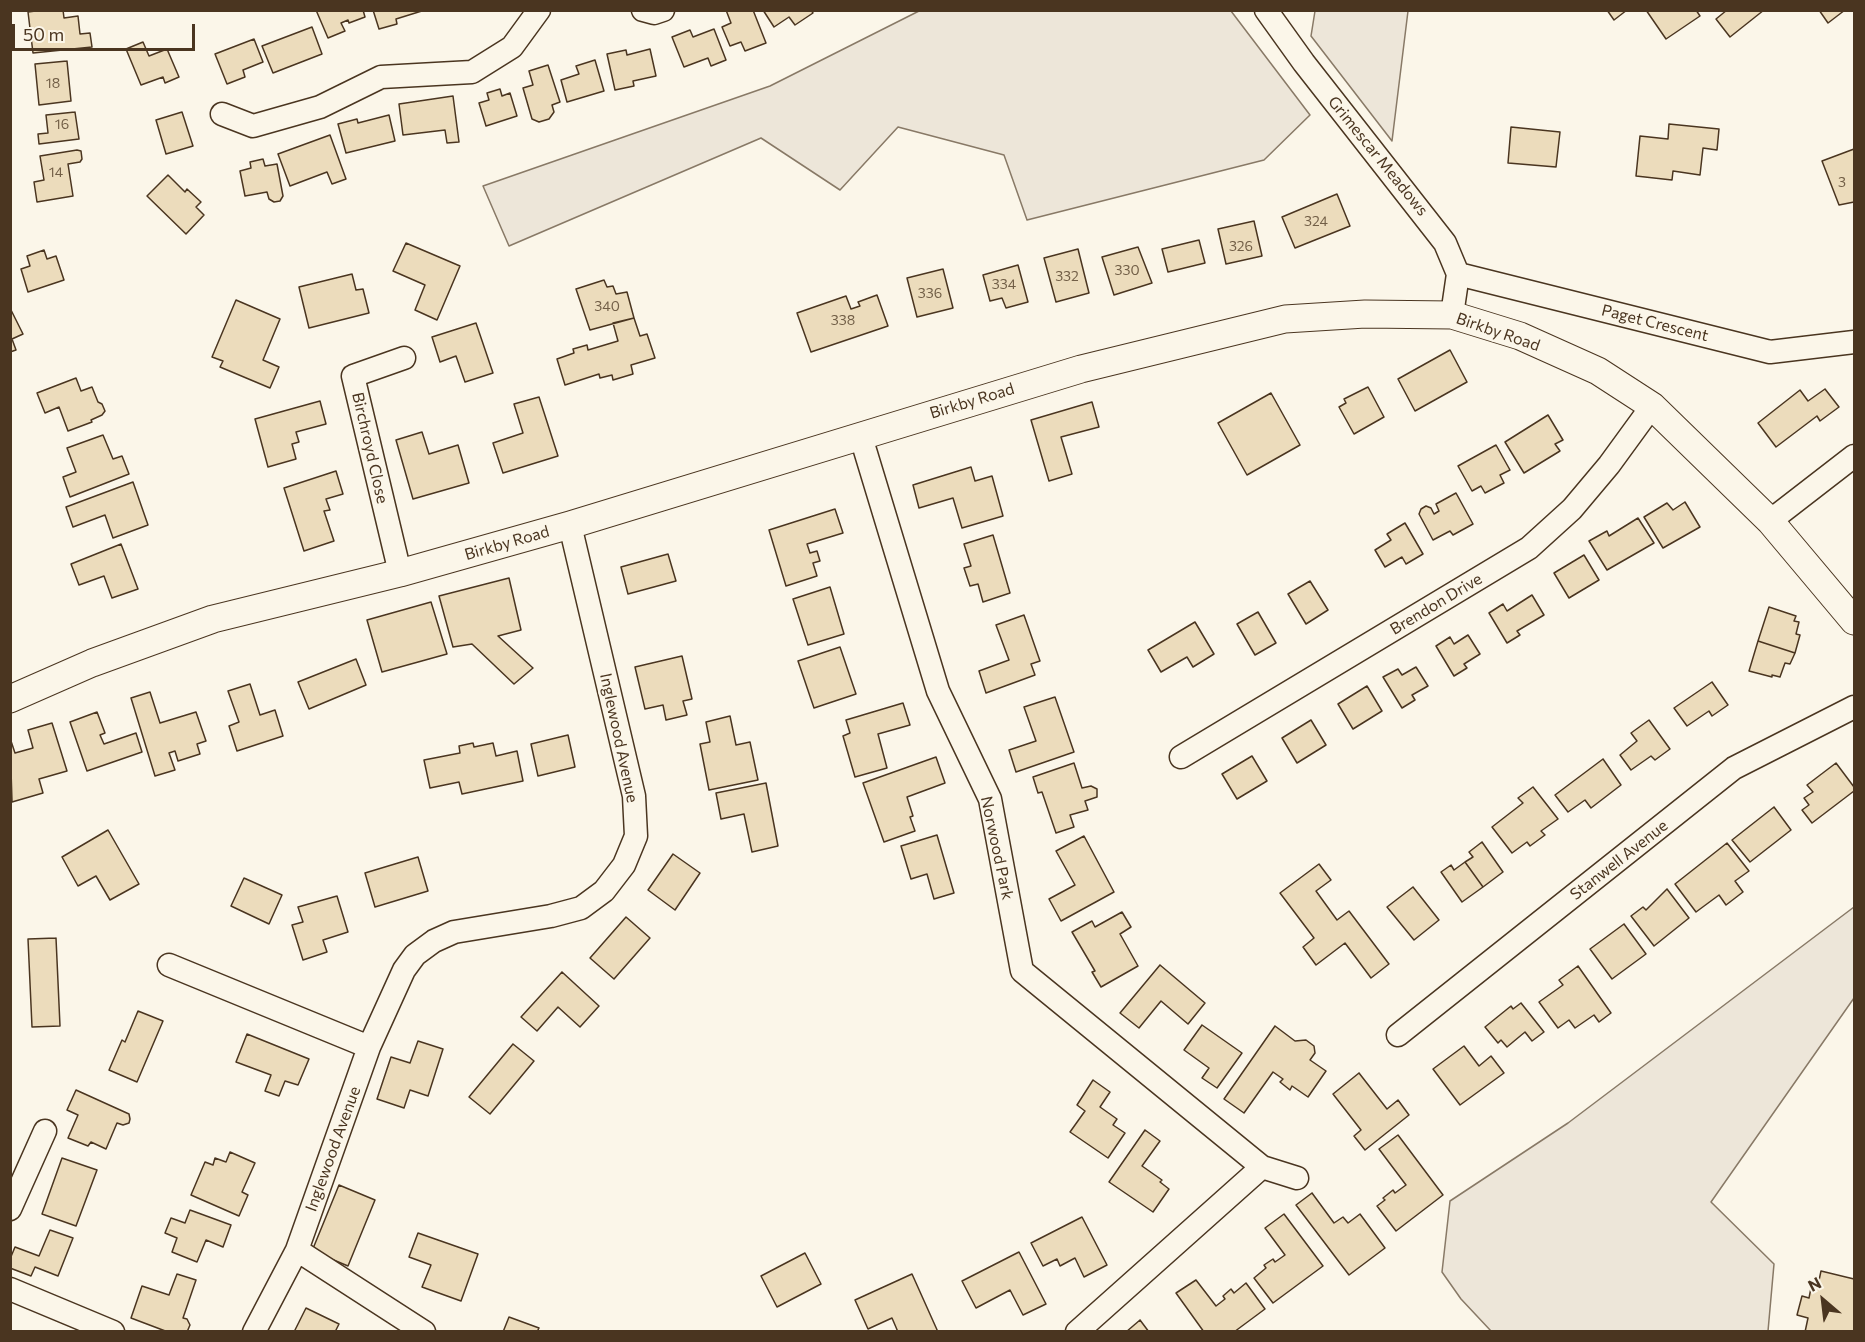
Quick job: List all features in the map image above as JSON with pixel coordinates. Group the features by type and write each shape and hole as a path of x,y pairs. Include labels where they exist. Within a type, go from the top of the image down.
{"street":[{"path":"222,114 253,126 320,107 381,77 472,72 512,47 538,10"},
{"path":"643,10 654,13 663,10"},
{"name":"Grimescar Meadows","path":"1276,14 1429,219 1445,243 1458,274"},
{"path":"1452,315 1458,274"},
{"name":"Paget Crescent","path":"1458,274 1770,352 1854,342"},
{"name":"Birkby Road","path":"10,699 92,663 213,619 400,573 570,525 1071,372 1285,319 1374,314 1452,315 1520,336 1598,371 1652,406 1770,521 1854,621"},
{"name":"Birchroyd Close","path":"400,573 353,376 404,358"},
{"name":"Brendon Drive","path":"1181,757 1528,548 1572,509 1609,465 1652,406"},
{"name":"Norwood Park","path":"861,437 938,691 990,799 1022,971 1262,1167 1297,1178"},
{"path":"1770,521 1854,456"},
{"name":"Inglewood Avenue","path":"254,1332 297,1250 369,1047 404,970 415,955 434,941 454,932 551,916 581,908 604,891 624,865 636,836 634,796 570,525"},
{"name":"Stanwell Avenue","path":"1398,1035 1734,768 1854,707"},
{"path":"169,965 369,1047"},
{"path":"10,1209 45,1131"},
{"path":"1077,1332 1262,1167"},
{"path":"297,1250 424,1332"},
{"path":"10,1289 113,1332"}],"shaded area":[{"path":"921,10 1231,11 1310,115 1264,160 1027,220 1004,155 898,127 840,190 761,138 509,246 483,186 770,86"},
{"path":"1315,11 1408,11 1392,141 1311,36"},
{"path":"1854,907 1854,998 1711,1202 1774,1264 1768,1331 1491,1331 1461,1299 1442,1272 1450,1201 1568,1123"}],"building":[{"path":"63,10 64,18 78,16 80,34 90,33 92,47 33,53 28,12"},
{"path":"316,10 363,10 365,17 349,23 348,20 341,23 345,31 328,38"},
{"path":"373,10 425,10 396,19 397,24 379,29"},
{"path":"726,10 753,10 766,43 745,51 741,42 730,46 722,27 731,23"},
{"path":"763,10 811,10 813,13 795,25 789,17 774,27"},
{"path":"1607,10 1627,10 1614,20"},
{"path":"1646,10 1696,10 1700,16 1666,39"},
{"path":"1727,10 1764,10 1730,37 1716,19"},
{"path":"1819,10 1845,10 1828,23"},
{"path":"312,27 322,54 273,73 262,46"},
{"path":"714,29 726,60 711,66 708,58 684,67 672,37 690,30 693,37"},
{"path":"254,39 263,62 243,70 245,77 227,84 215,54"},
{"path":"143,42 149,56 167,49 179,77 165,83 163,77 141,85 126,49"},
{"path":"650,49 656,76 633,81 634,86 615,90 607,54 626,50 627,55"},
{"path":"595,60 604,91 567,102 561,80 579,74 576,66"},
{"path":"67,61 71,101 39,105 35,64"},
{"path":"548,65 560,102 552,105 554,112 549,119 539,122 532,119 523,88 533,85 529,71"},
{"path":"500,89 502,96 510,93 517,116 486,126 479,103 489,100 487,93"},
{"path":"453,96 459,142 447,143 445,130 403,135 399,104"},
{"path":"75,112 79,139 39,144 38,134 48,133 46,115"},
{"path":"182,112 193,146 166,154 156,120"},
{"path":"389,115 395,141 346,153 338,124 357,119 358,123"},
{"path":"1669,124 1719,129 1717,150 1703,148 1700,175 1673,171 1672,180 1636,176 1640,136 1668,139"},
{"path":"1511,127 1560,132 1556,167 1508,163"},
{"path":"330,135 346,179 332,184 327,172 290,186 278,154"},
{"path":"1854,149 1854,202 1839,205 1822,161"},
{"path":"81,151 82,159 80,162 68,164 73,196 37,202 34,182 44,180 40,156"},
{"path":"263,159 265,166 277,164 283,196 280,201 274,202 269,199 267,192 245,196 240,171 251,168 250,162"},
{"path":"168,175 185,192 187,189 201,202 196,207 204,215 186,234 147,196"},
{"path":"1337,194 1350,226 1295,248 1282,217"},
{"path":"1254,221 1262,256 1226,264 1218,229"},
{"path":"1199,240 1205,263 1168,272 1162,249"},
{"path":"406,243 460,266 437,320 415,310 425,285 393,271"},
{"path":"1138,247 1152,283 1114,295 1102,257"},
{"path":"1078,249 1089,293 1056,302 1044,258"},
{"path":"44,250 47,259 56,256 64,280 28,292 21,269 30,266 27,256"},
{"path":"1018,265 1028,302 1006,308 1002,298 990,301 983,275"},
{"path":"943,269 953,308 917,317 907,278"},
{"path":"352,274 356,290 363,289 369,313 309,328 299,287"},
{"path":"604,280 607,287 613,286 616,294 627,292 634,318 590,330 576,289"},
{"path":"877,295 888,326 811,352 797,313 846,296 851,309 860,306 858,302"},
{"path":"236,300 280,319 263,360 279,367 270,388 220,367 223,361 212,357"},
{"path":"10,308 23,334 12,339 16,350 10,352"},
{"path":"634,318 640,336 647,334 655,358 631,365 633,374 613,380 612,375 600,378 599,374 565,385 557,359 574,353 573,349 587,345 588,350 618,341 613,323"},
{"path":"476,323 493,373 465,382 456,356 440,362 432,337"},
{"path":"1450,350 1467,382 1415,411 1398,379"},
{"path":"76,378 81,391 92,387 98,402 102,404 105,411 91,420 92,422 68,431 59,407 45,413 37,393"},
{"path":"1368,387 1384,417 1354,434 1339,407 1346,403 1344,399"},
{"path":"1825,389 1839,407 1820,421 1817,416 1776,447 1758,423 1800,390 1808,401"},
{"path":"1271,393 1300,445 1247,475 1218,423"},
{"path":"539,397 558,456 503,473 493,443 523,433 514,404"},
{"path":"320,401 326,424 296,432 299,442 292,444 296,459 268,467 255,419"},
{"path":"1092,402 1099,427 1061,437 1072,474 1049,481 1031,420"},
{"path":"1548,415 1563,440 1555,444 1560,451 1524,473 1505,442"},
{"path":"422,432 429,454 458,445 469,483 413,499 396,440"},
{"path":"103,435 113,459 122,456 129,474 70,497 63,477 76,472 67,448"},
{"path":"1496,445 1510,470 1500,475 1504,483 1485,493 1481,486 1472,491 1458,466"},
{"path":"971,467 975,481 992,476 1003,516 962,528 953,498 919,508 913,485"},
{"path":"336,471 343,494 326,499 330,510 324,511 334,541 304,551 284,488"},
{"path":"133,482 148,525 113,538 105,515 73,527 66,507"},
{"path":"1456,493 1473,524 1453,535 1450,531 1433,540 1419,514 1421,509 1426,506 1431,508 1434,514 1439,511 1436,504"},
{"path":"1685,502 1700,527 1663,548 1644,517 1667,503 1673,510"},
{"path":"835,509 843,533 807,544 810,553 817,551 820,561 813,563 817,576 786,586 769,530"},
{"path":"1638,518 1654,543 1607,570 1589,541 1607,531 1609,536"},
{"path":"1405,523 1423,554 1406,564 1402,557 1385,567 1375,550 1391,540 1387,534"},
{"path":"993,535 1010,593 983,602 978,584 970,586 964,568 971,566 964,544"},
{"path":"121,544 138,589 112,598 104,576 79,585 71,564"},
{"path":"668,554 676,581 628,594 621,567"},
{"path":"1584,555 1599,580 1569,598 1554,573"},
{"path":"509,578 521,630 498,636 533,668 514,684 472,644 453,647 439,596"},
{"path":"1310,581 1328,610 1306,624 1288,594"},
{"path":"830,587 844,634 808,645 793,599"},
{"path":"1532,595 1544,615 1517,631 1520,635 1507,643 1489,613 1503,604 1507,611"},
{"path":"431,602 447,654 382,672 367,620"},
{"path":"1769,607 1796,616 1794,621 1799,622 1796,634 1800,635 1795,653 1758,641"},
{"path":"1258,612 1276,643 1255,655 1237,624"},
{"path":"1024,615 1040,661 1031,664 1035,675 986,693 979,671 1009,660 996,625"},
{"path":"1195,622 1214,654 1193,667 1187,657 1161,672 1148,650"},
{"path":"1468,635 1480,654 1464,664 1467,668 1454,676 1436,646 1450,637 1454,644"},
{"path":"1758,641 1795,653 1790,664 1785,663 1780,677 1749,671"},
{"path":"840,647 856,694 814,708 798,661"},
{"path":"682,656 692,699 683,701 687,715 666,720 663,705 645,709 635,667"},
{"path":"356,659 366,685 309,709 298,682"},
{"path":"1416,667 1428,686 1412,695 1415,700 1402,708 1383,677 1398,669 1402,675"},
{"path":"1712,682 1728,705 1712,716 1709,711 1687,726 1674,708"},
{"path":"250,684 260,715 275,710 283,736 237,751 229,726 239,722 228,691"},
{"path":"1367,686 1382,711 1353,729 1338,704"},
{"path":"150,692 160,723 196,712 206,741 197,744 200,754 178,761 175,751 169,753 175,770 155,776 131,698"},
{"path":"1055,697 1074,752 1016,772 1009,750 1036,741 1024,707"},
{"path":"903,703 910,725 878,734 887,768 855,777 843,736 850,733 846,720"},
{"path":"97,712 105,733 100,735 104,744 136,733 142,752 87,771 70,722"},
{"path":"730,716 736,745 750,742 758,780 709,790 700,744 710,742 706,722"},
{"path":"1311,720 1326,745 1297,763 1282,738"},
{"path":"1649,720 1670,749 1655,760 1651,756 1631,770 1620,755 1637,741 1631,733"},
{"path":"52,723 67,771 39,779 43,793 12,802 10,738 15,753 33,748 28,730"},
{"path":"568,735 575,767 538,776 531,744"},
{"path":"473,743 474,747 493,743 496,756 517,751 523,781 462,794 459,782 430,788 424,760 460,753 459,746"},
{"path":"1252,756 1267,781 1237,799 1222,774"},
{"path":"936,757 945,783 907,797 915,831 884,842 863,783"},
{"path":"1603,759 1621,785 1591,808 1585,800 1568,812 1555,795"},
{"path":"1074,763 1082,788 1091,786 1097,789 1097,797 1085,801 1088,810 1070,815 1074,827 1056,833 1042,792 1038,793 1033,777"},
{"path":"1836,763 1854,787 1854,791 1812,823 1802,810 1809,805 1804,798 1813,792 1807,785"},
{"path":"766,783 778,846 752,852 744,814 721,819 716,793"},
{"path":"1533,787 1558,819 1541,831 1545,835 1530,846 1527,842 1512,853 1492,827 1523,803 1518,798"},
{"path":"1774,807 1791,830 1750,862 1732,840"},
{"path":"108,830 139,884 110,900 96,876 78,886 62,857"},
{"path":"937,835 954,893 934,899 927,874 911,879 901,846"},
{"path":"1084,836 1114,892 1061,921 1049,899 1075,885 1056,851"},
{"path":"1482,842 1503,872 1483,887 1465,862 1473,857 1469,852"},
{"path":"1727,843 1749,871 1735,881 1743,892 1726,905 1719,895 1696,912 1675,884"},
{"path":"673,854 700,873 675,910 648,890"},
{"path":"418,857 428,891 375,907 365,873"},
{"path":"1465,862 1483,887 1462,902 1441,872 1451,865 1454,870"},
{"path":"1319,864 1331,880 1316,891 1337,920 1349,911 1389,964 1371,978 1345,943 1316,965 1303,947 1314,938 1280,893"},
{"path":"244,878 282,895 269,924 231,906"},
{"path":"1413,887 1439,920 1414,940 1387,907"},
{"path":"1667,889 1689,918 1654,946 1631,916 1643,907 1646,910"},
{"path":"337,896 348,932 323,940 327,952 303,960 292,925 303,922 298,907"},
{"path":"1122,912 1131,927 1120,934 1138,966 1101,987 1092,972 1095,971 1072,932 1092,921 1095,927"},
{"path":"626,917 650,938 614,979 590,958"},
{"path":"1624,924 1646,954 1612,979 1590,949"},
{"path":"56,938 60,1026 32,1027 28,939"},
{"path":"1160,965 1205,1003 1188,1024 1161,1001 1139,1028 1120,1013"},
{"path":"1578,966 1611,1013 1599,1022 1594,1015 1575,1028 1569,1020 1558,1028 1539,1002 1563,985 1559,980"},
{"path":"562,972 599,1006 580,1027 558,1007 537,1031 521,1017"},
{"path":"1521,1003 1544,1032 1532,1041 1525,1032 1507,1047 1501,1040 1498,1043 1485,1027 1511,1006 1513,1009"},
{"path":"138,1011 163,1021 137,1082 109,1070 122,1040 125,1042"},
{"path":"1202,1025 1242,1053 1217,1088 1202,1078 1209,1068 1184,1050"},
{"path":"1275,1026 1295,1041 1306,1040 1314,1046 1315,1053 1310,1060 1326,1071 1308,1097 1292,1086 1290,1090 1280,1082 1283,1079 1273,1072 1244,1113 1224,1099"},
{"path":"247,1034 309,1059 298,1085 285,1081 279,1096 265,1091 271,1075 236,1062"},
{"path":"418,1041 443,1049 428,1096 410,1090 404,1108 377,1099 391,1057 410,1063"},
{"path":"513,1044 534,1061 490,1114 469,1097"},
{"path":"1464,1046 1479,1066 1491,1056 1504,1073 1460,1105 1433,1069"},
{"path":"1359,1073 1387,1109 1398,1100 1409,1115 1365,1150 1354,1136 1361,1130 1333,1094"},
{"path":"1093,1080 1110,1092 1100,1107 1117,1119 1113,1125 1125,1133 1108,1158 1070,1132 1085,1111 1077,1105"},
{"path":"76,1090 129,1114 129,1123 123,1125 117,1123 106,1149 91,1142 88,1146 68,1138 78,1115 67,1110"},
{"path":"1145,1130 1160,1141 1142,1166 1162,1180 1160,1182 1169,1189 1153,1212 1109,1182"},
{"path":"1398,1135 1443,1195 1396,1231 1377,1206 1393,1190 1395,1193 1406,1185 1379,1149"},
{"path":"230,1152 255,1163 242,1192 248,1195 239,1216 191,1195 205,1162 213,1165 215,1158 226,1162"},
{"path":"62,1158 97,1170 76,1226 42,1214"},
{"path":"339,1185 375,1200 348,1266 312,1251"},
{"path":"1312,1193 1334,1223 1343,1217 1348,1223 1360,1214 1385,1248 1349,1275 1296,1205"},
{"path":"190,1210 231,1225 223,1247 206,1240 197,1262 172,1252 177,1238 165,1233 171,1218 185,1223"},
{"path":"1284,1214 1323,1266 1273,1303 1254,1278 1266,1268 1264,1265 1273,1259 1275,1262 1285,1255 1265,1228"},
{"path":"1082,1217 1107,1265 1084,1277 1075,1258 1060,1266 1057,1259 1043,1266 1031,1243"},
{"path":"50,1230 73,1238 58,1276 35,1267 31,1276 10,1268 10,1259 15,1247 39,1256"},
{"path":"418,1233 478,1254 461,1301 422,1287 431,1265 409,1257"},
{"path":"1019,1252 1046,1304 1023,1315 1010,1290 976,1308 962,1281"},
{"path":"805,1253 821,1284 777,1307 761,1276"},
{"path":"1821,1271 1854,1279 1854,1332 1805,1332 1808,1318 1797,1315 1802,1296 1809,1298 1812,1283 1818,1285"},
{"path":"177,1274 196,1280 183,1318 187,1319 190,1325 187,1332 168,1332 131,1318 142,1286 169,1295"},
{"path":"912,1274 938,1332 898,1332 892,1318 868,1329 855,1300"},
{"path":"1196,1280 1216,1306 1225,1299 1223,1296 1231,1289 1234,1293 1246,1283 1265,1309 1234,1332 1204,1332 1176,1293"},
{"path":"306,1308 339,1324 335,1332 294,1332"},
{"path":"509,1317 539,1328 537,1332 503,1332"},
{"path":"1140,1320 1149,1332 1126,1332"}]}
